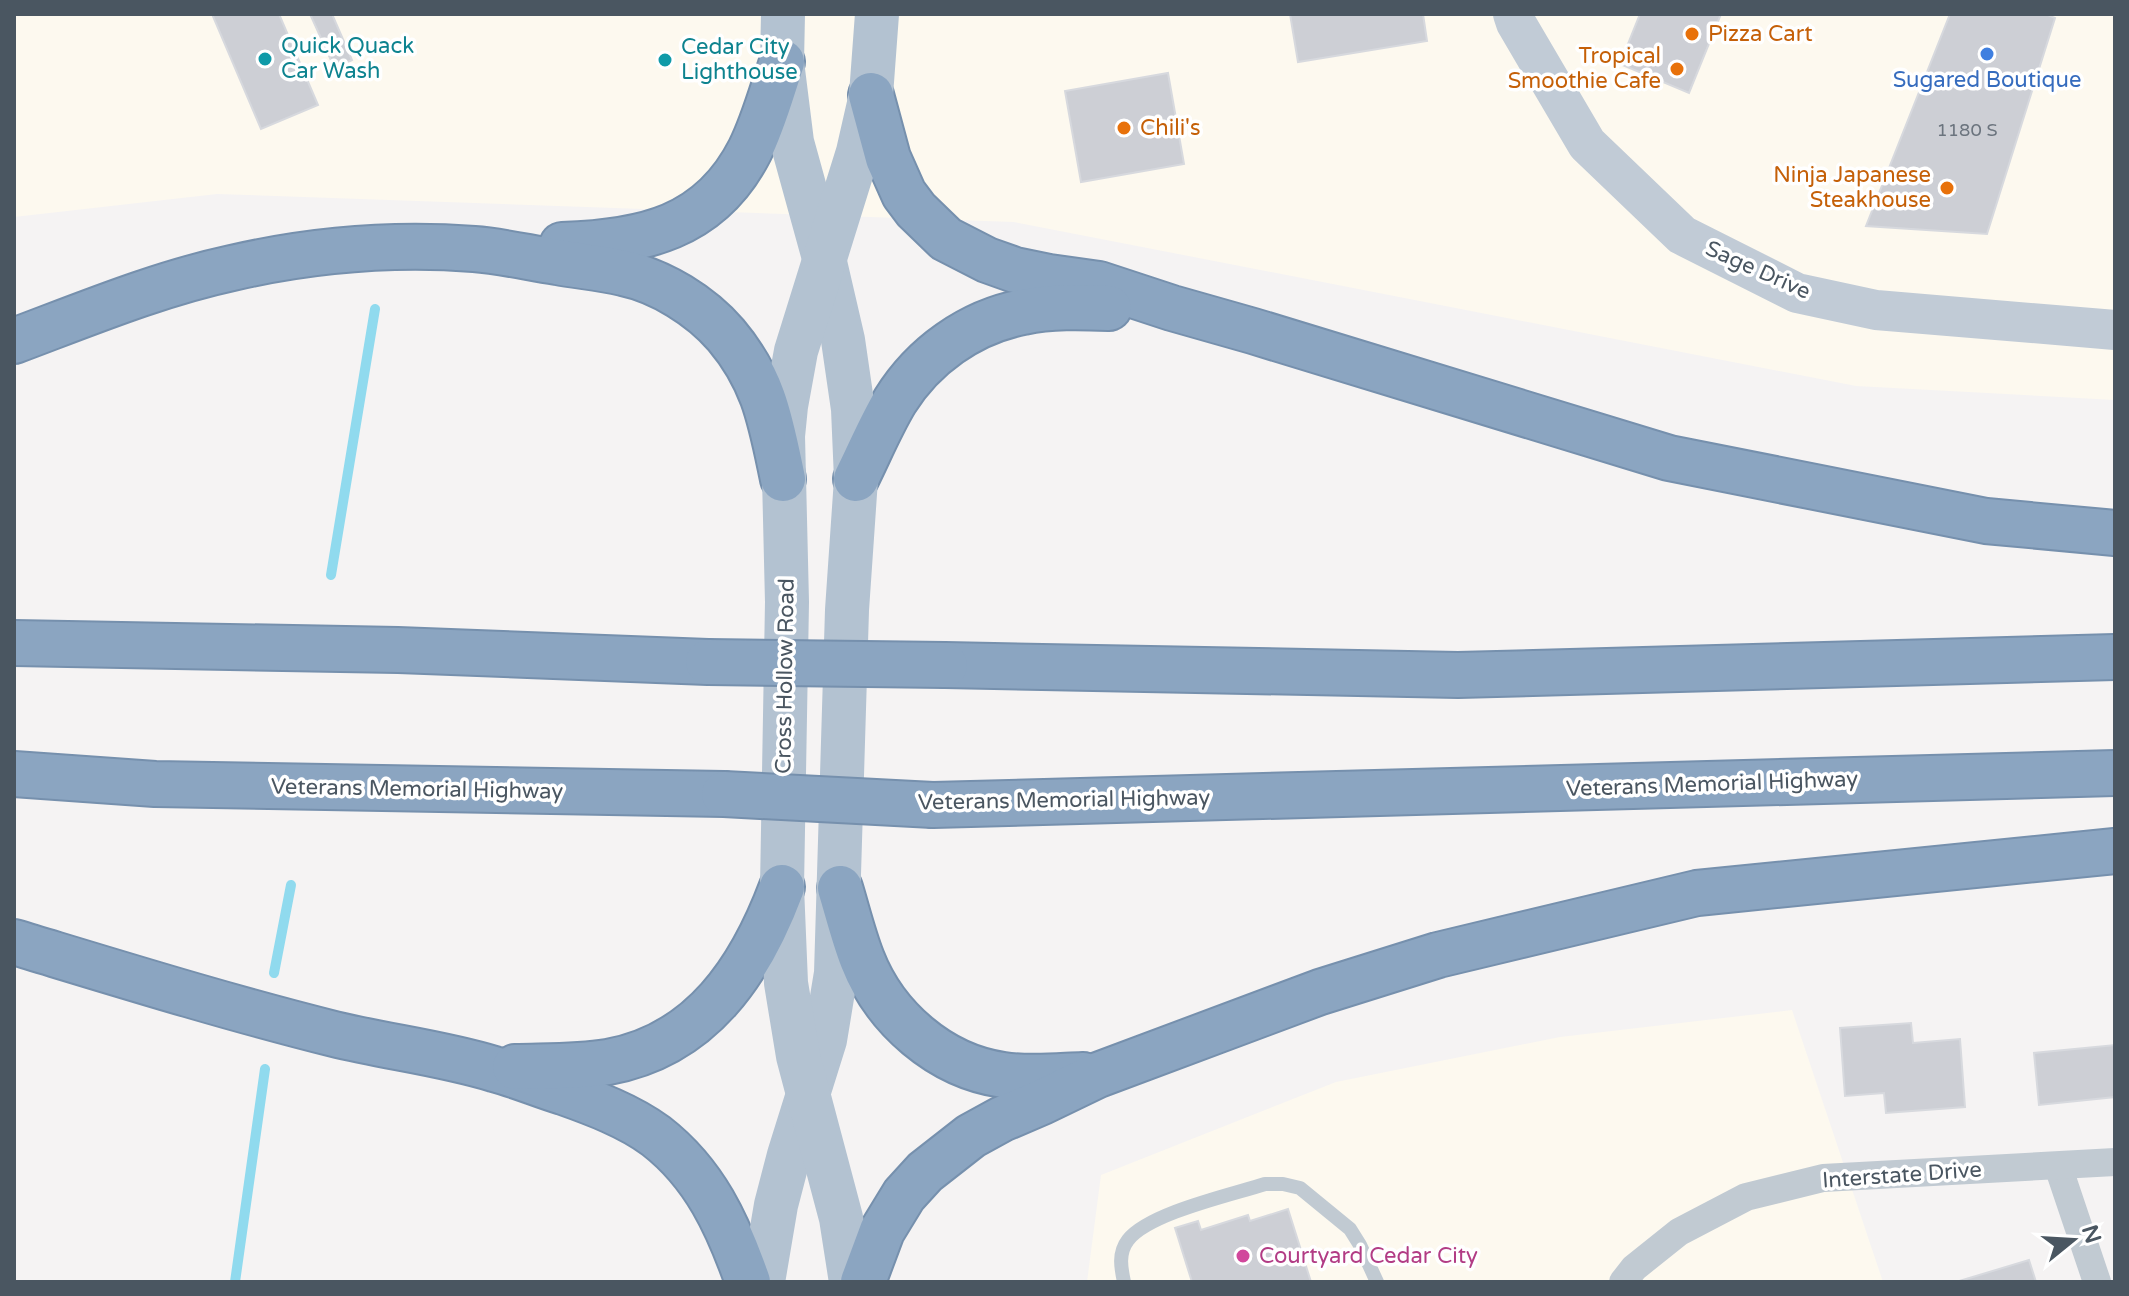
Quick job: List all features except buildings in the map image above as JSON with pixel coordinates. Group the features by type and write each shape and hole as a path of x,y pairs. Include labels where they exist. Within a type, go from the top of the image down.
{"highway":[{"path":"14,341 155,290 244,265 282,258 361,250 475,249 622,241 663,230 702,209 730,180 749,152 782,62"},
{"path":"871,95 894,175 916,210 946,239 965,251 1015,270 1099,284 1669,458 1986,521 2115,533"},
{"path":"475,249 627,274 673,293 693,306 724,333 750,369 768,408 783,479"},
{"path":"856,479 904,388 927,362 973,329 1008,315 1047,308 1172,308"},
{"path":"14,643 398,650 708,662 1458,675 2115,657"},
{"name":"Veterans Memorial Highway","path":"14,774 155,784 724,794 933,805 2115,773"},
{"path":"863,1282 882,1231 904,1195 925,1172 979,1131 1098,1075 1302,998 1482,943 1697,893 2115,851"},
{"path":"493,1068 606,1062 639,1054 681,1033 725,995 753,951 782,887"},
{"path":"840,888 863,960 879,992 907,1027 922,1040 959,1062 1003,1075 1098,1075"},
{"path":"14,942 183,993 336,1034 493,1068 606,1109 662,1141 685,1162 708,1191 727,1226 748,1282"}],"main road":[{"name":"Cross Hollow Road","path":"763,1282 776,1205 825,1040 833,1000 840,888 847,610 856,479 847,360 824,258 792,142 782,62 783,14"},
{"name":"Cross Hollow Road","path":"851,1282 841,1218 808,1097 787,997 782,887 787,602 784,422 792,371 852,172 871,95 877,14"},
{"name":"Sage Drive","path":"1513,14 1587,144 1682,235 1797,293 1876,310 2115,330"}],"street":[{"name":"Interstate Drive","path":"1623,1282 1634,1268 1679,1232 1746,1197 1823,1178 2115,1162"},
{"path":"2058,1166 2097,1282"}],"lane":[{"path":"1124,1282 1120,1264 1127,1240 1150,1222 1265,1184 1300,1188 1350,1229 1377,1282"}],"shaded area":[{"path":"14,14 2115,14 2115,400 1856,386 1014,222 217,194 14,217"},
{"path":"1792,1010 1883,1282 1087,1282 1101,1175 1336,1082 1560,1037"}],"waterway":[{"path":"331,575 375,309"},
{"path":"274,973 291,885"},
{"path":"235,1282 265,1069"}],"place":[{"name":"Pizza Cart","path":"1692,34"},
{"name":"Sugared Boutique","path":"1987,54"},
{"name":"Quick Quack Car Wash","path":"265,59"},
{"name":"Cedar City Lighthouse","path":"665,60"},
{"name":"Tropical Smoothie Cafe","path":"1677,69"},
{"name":"Chili's","path":"1124,128"},
{"name":"Ninja Japanese Steakhouse","path":"1947,188"},
{"name":"Courtyard Cedar City","path":"1243,1256"}]}
